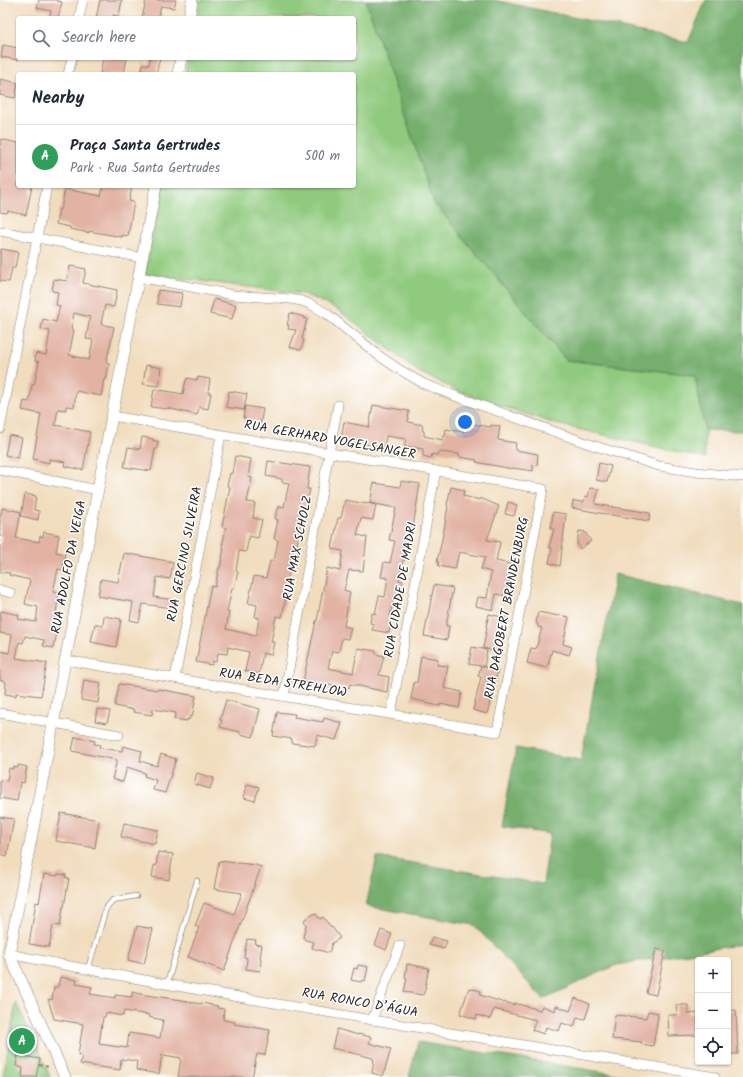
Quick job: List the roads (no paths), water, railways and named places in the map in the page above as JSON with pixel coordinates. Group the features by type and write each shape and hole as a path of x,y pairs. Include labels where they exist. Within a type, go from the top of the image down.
{"street":[{"path":"79,16 83,0"},
{"path":"189,16 192,0"},
{"path":"68,72 72,60"},
{"path":"178,72 181,60"},
{"path":"0,429 47,188"},
{"name":"RUA ADOLFO DA VEIGA","path":"4,954 53,723 156,188"},
{"path":"0,231 142,258"},
{"path":"139,277 233,295 302,301 326,313 378,355 424,384 592,445 659,466 696,472 743,476"},
{"name":"RUA MAX SCHOLZ","path":"284,696 338,405"},
{"name":"RUA GERHARD VOGELSANGER","path":"112,416 543,489"},
{"name":"RUA GERCINO SILVEIRA","path":"176,678 221,435"},
{"path":"0,470 98,490"},
{"name":"RUA CIDADE DE MADRI","path":"391,714 436,471"},
{"name":"RUA DAGOBERT BRANDENBURG","path":"497,732 543,489"},
{"path":"0,590 12,592"},
{"name":"RUA BEDA STREHLOW","path":"65,660 497,732"},
{"path":"0,713 119,735"},
{"path":"372,1020 400,945"},
{"path":"4,954 65,1077"},
{"name":"RUA RONCO D’ÁGUA","path":"4,954 372,1020 715,1077"}],"lane":[{"path":"167,984 198,881"},
{"path":"88,969 106,908 114,900 136,896"}],"place":[{"name":"Praça Santa Gertrudes","path":"22,1041"}]}
